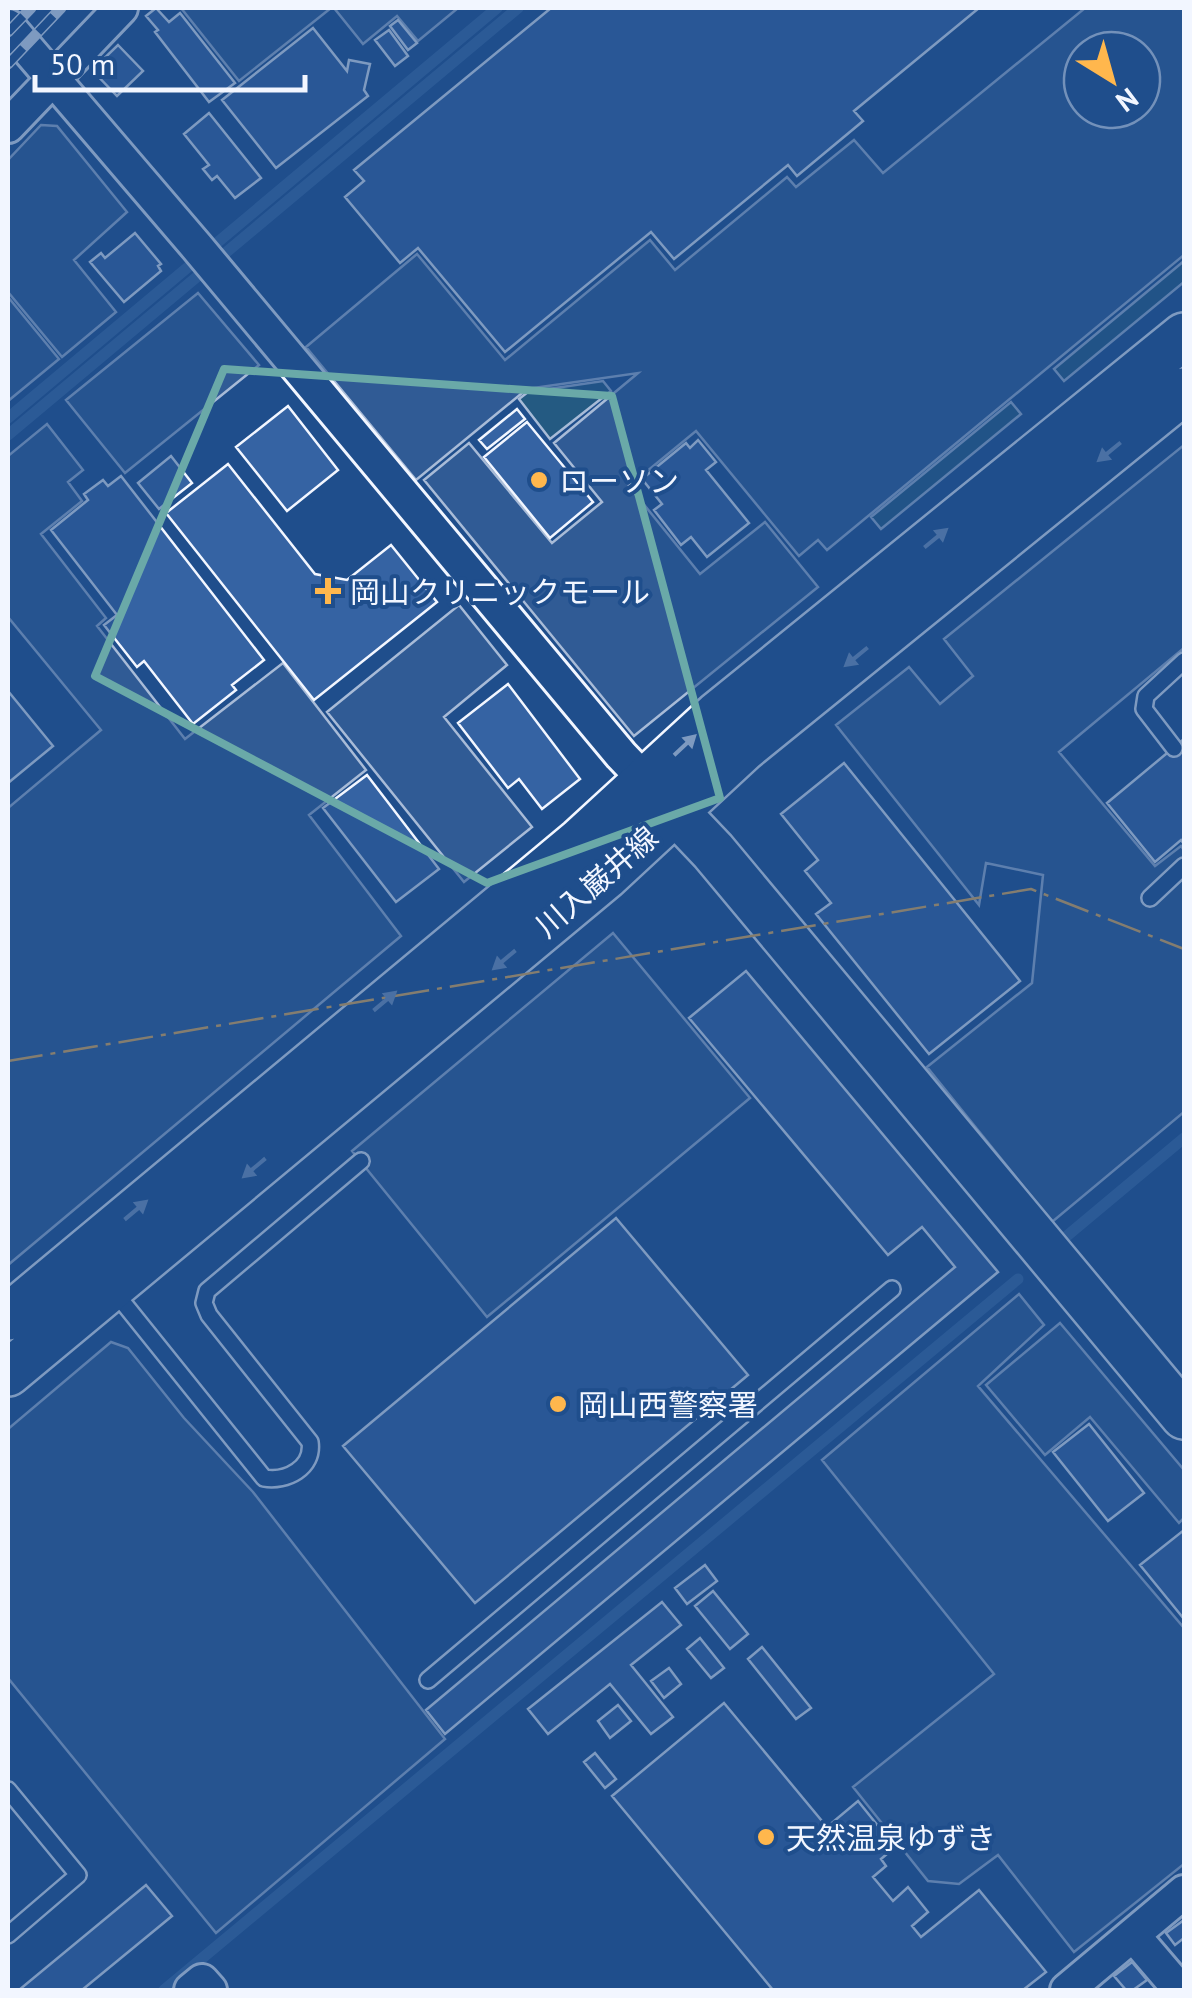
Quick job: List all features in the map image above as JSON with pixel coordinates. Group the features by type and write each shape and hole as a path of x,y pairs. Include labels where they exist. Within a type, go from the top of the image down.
{"main road":[{"name":"川入巌井線","path":"8,1317 97,1270 606,876 729,706 1184,336"},
{"name":"川入巌井線","path":"661,796 744,748 1184,391"},
{"path":"661,796 714,851 1184,1416"},
{"name":"川入巌井線","path":"8,1373 97,1270"}],"street":[{"path":"8,126 121,8"},
{"path":"8,26 621,755 661,796"},
{"path":"1067,1990 1184,1892"},
{"path":"1134,1935 1180,1990"},
{"path":"191,1990 202,1981 210,1990"}],"lane":[{"path":"1174,748 1144,709 1146,696 1184,661"},
{"path":"1150,898 1184,866"},
{"path":"97,1270 264,1478 287,1478 307,1462 312,1451 310,1442 209,1315 204,1303 207,1291 361,1161"},
{"path":"428,1680 892,1289"},
{"path":"8,1790 78,1875 8,1935"}],"highlighted area":[{"path":"224,369 612,396 720,798 487,883 95,676"}],"shaded area":[{"path":"181,8 331,8 239,81"},
{"path":"334,8 458,8 418,41 397,16 363,44"},
{"path":"1085,8 1184,8 1184,255 827,550 818,540 799,556 696,431 629,486 700,574 765,522 818,587 634,736 424,480 469,443 552,543 602,502 554,443 638,373 527,389 416,480 306,347 417,254 505,360 650,240 675,270 787,177 796,187 854,140 883,173"},
{"path":"41,125 57,126 127,212 74,260 116,312 62,357 8,292 8,160"},
{"path":"1184,261 1184,282 1064,381 1054,369"},
{"path":"198,293 259,365 125,473 66,400"},
{"path":"8,297 59,359 8,401"},
{"path":"603,381 611,391 550,439 519,399 528,392"},
{"path":"1011,402 1021,414 881,529 871,517"},
{"path":"47,424 83,470 68,482 82,501 41,534 106,618 97,626 185,739 283,663 366,770 309,815 401,936 8,1265 8,808 101,730 8,617 8,456"},
{"path":"1184,445 1184,648 1059,752 1155,866 1181,846 1184,850 1184,1112 1052,1222 927,1067 1032,983 1043,875 986,863 979,905 836,725 909,667 940,704 973,676 944,639"},
{"path":"459,605 507,665 444,717 532,827 464,882 327,712"},
{"path":"613,933 750,1098 487,1317 352,1151"},
{"path":"1019,1294 1044,1325 978,1386 1184,1628 1184,1864 1074,1952 998,1855 959,1884 928,1881 853,1787 994,1674 822,1460"},
{"path":"1060,1323 1184,1470 1184,1518 1179,1523 1090,1417 1045,1455 986,1385"},
{"path":"111,1342 128,1348 184,1418 253,1492 445,1739 216,1933 8,1678 8,1429"}],"building":[{"path":"156,8 169,22 180,13 235,83 209,102 155,32 158,30 146,16"},
{"path":"551,8 979,8 854,111 863,121 797,176 788,165 674,259 651,232 505,352 418,248 400,263 345,197 364,181 354,170"},
{"path":"398,20 417,43 408,50 390,26"},
{"path":"313,28 347,71 349,60 370,64 364,90 368,96 276,168 222,100"},
{"path":"389,30 408,56 395,66 375,40"},
{"path":"118,45 143,71 117,96 92,70"},
{"path":"209,113 261,178 235,198 217,176 212,180 203,169 209,165 184,134"},
{"path":"135,233 161,264 161,271 124,302 90,262 101,253 105,258"},
{"path":"288,406 338,470 287,511 236,447"},
{"path":"517,409 525,419 487,449 479,440"},
{"name":"ローソン","path":"527,422 593,502 550,538 484,457"},
{"path":"698,440 716,462 706,470 749,523 707,557 691,537 681,545 654,510 662,504 642,479 686,443 690,448"},
{"path":"171,456 192,483 159,509 138,483"},
{"name":"岡山クリニックモール","path":"228,464 315,574 347,580 391,545 437,602 314,700 166,513"},
{"path":"121,476 264,660 232,685 236,690 193,724 144,661 137,667 104,625 117,615 51,530 88,500 84,494 103,480 108,486"},
{"path":"508,684 580,779 542,809 519,779 508,788 458,723"},
{"path":"8,691 53,746 8,783"},
{"path":"1184,739 1184,844 1181,840 1155,862 1107,803"},
{"path":"844,763 1020,981 929,1054 816,914 831,903 805,871 818,860 781,814"},
{"path":"367,775 439,869 396,902 323,808"},
{"path":"746,971 998,1272 445,1734 426,1710 955,1267 922,1227 888,1255 689,1018"},
{"path":"616,1218 748,1375 475,1603 343,1446"},
{"path":"1089,1424 1144,1493 1108,1521 1053,1452"},
{"path":"1184,1530 1184,1619 1140,1565"},
{"path":"705,1565 717,1581 687,1604 675,1588"},
{"path":"713,1591 748,1634 730,1649 695,1606"},
{"path":"662,1602 681,1625 631,1665 673,1717 651,1734 610,1684 548,1734 528,1709"},
{"path":"700,1638 724,1668 711,1678 687,1649"},
{"path":"762,1647 811,1708 796,1719 748,1659"},
{"path":"669,1668 681,1684 664,1698 651,1681"},
{"name":"天然温泉ゆずき","path":"724,1703 827,1827 858,1801 895,1847 881,1859 886,1866 873,1877 893,1901 908,1887 928,1912 912,1926 921,1937 979,1890 1046,1972 1023,1990 773,1990 612,1796"},
{"path":"618,1705 631,1721 610,1738 598,1721"},
{"path":"595,1753 616,1779 605,1788 584,1762"},
{"path":"146,1885 172,1916 82,1990 19,1990"},
{"path":"1184,1920 1184,1938 1175,1945 1166,1933"},
{"path":"1132,1962 1147,1980 1133,1990 1126,1990 1114,1976"}],"waterway":[{"path":"8,418 497,8"},
{"path":"8,435 518,8"},
{"path":"1062,1240 1184,1138"},
{"path":"164,1990 1018,1279"}],"railway":[{"path":"8,32 31,8"},
{"path":"8,64 61,8"}],"power":[{"path":"8,1061 1031,889 1184,949"}],"place":[{"name":"ローソン","path":"539,480"},
{"name":"岡山クリニックモール","path":"328,591"},
{"name":"岡山西警察署","path":"558,1404"},
{"name":"天然温泉ゆずき","path":"766,1837"}]}
